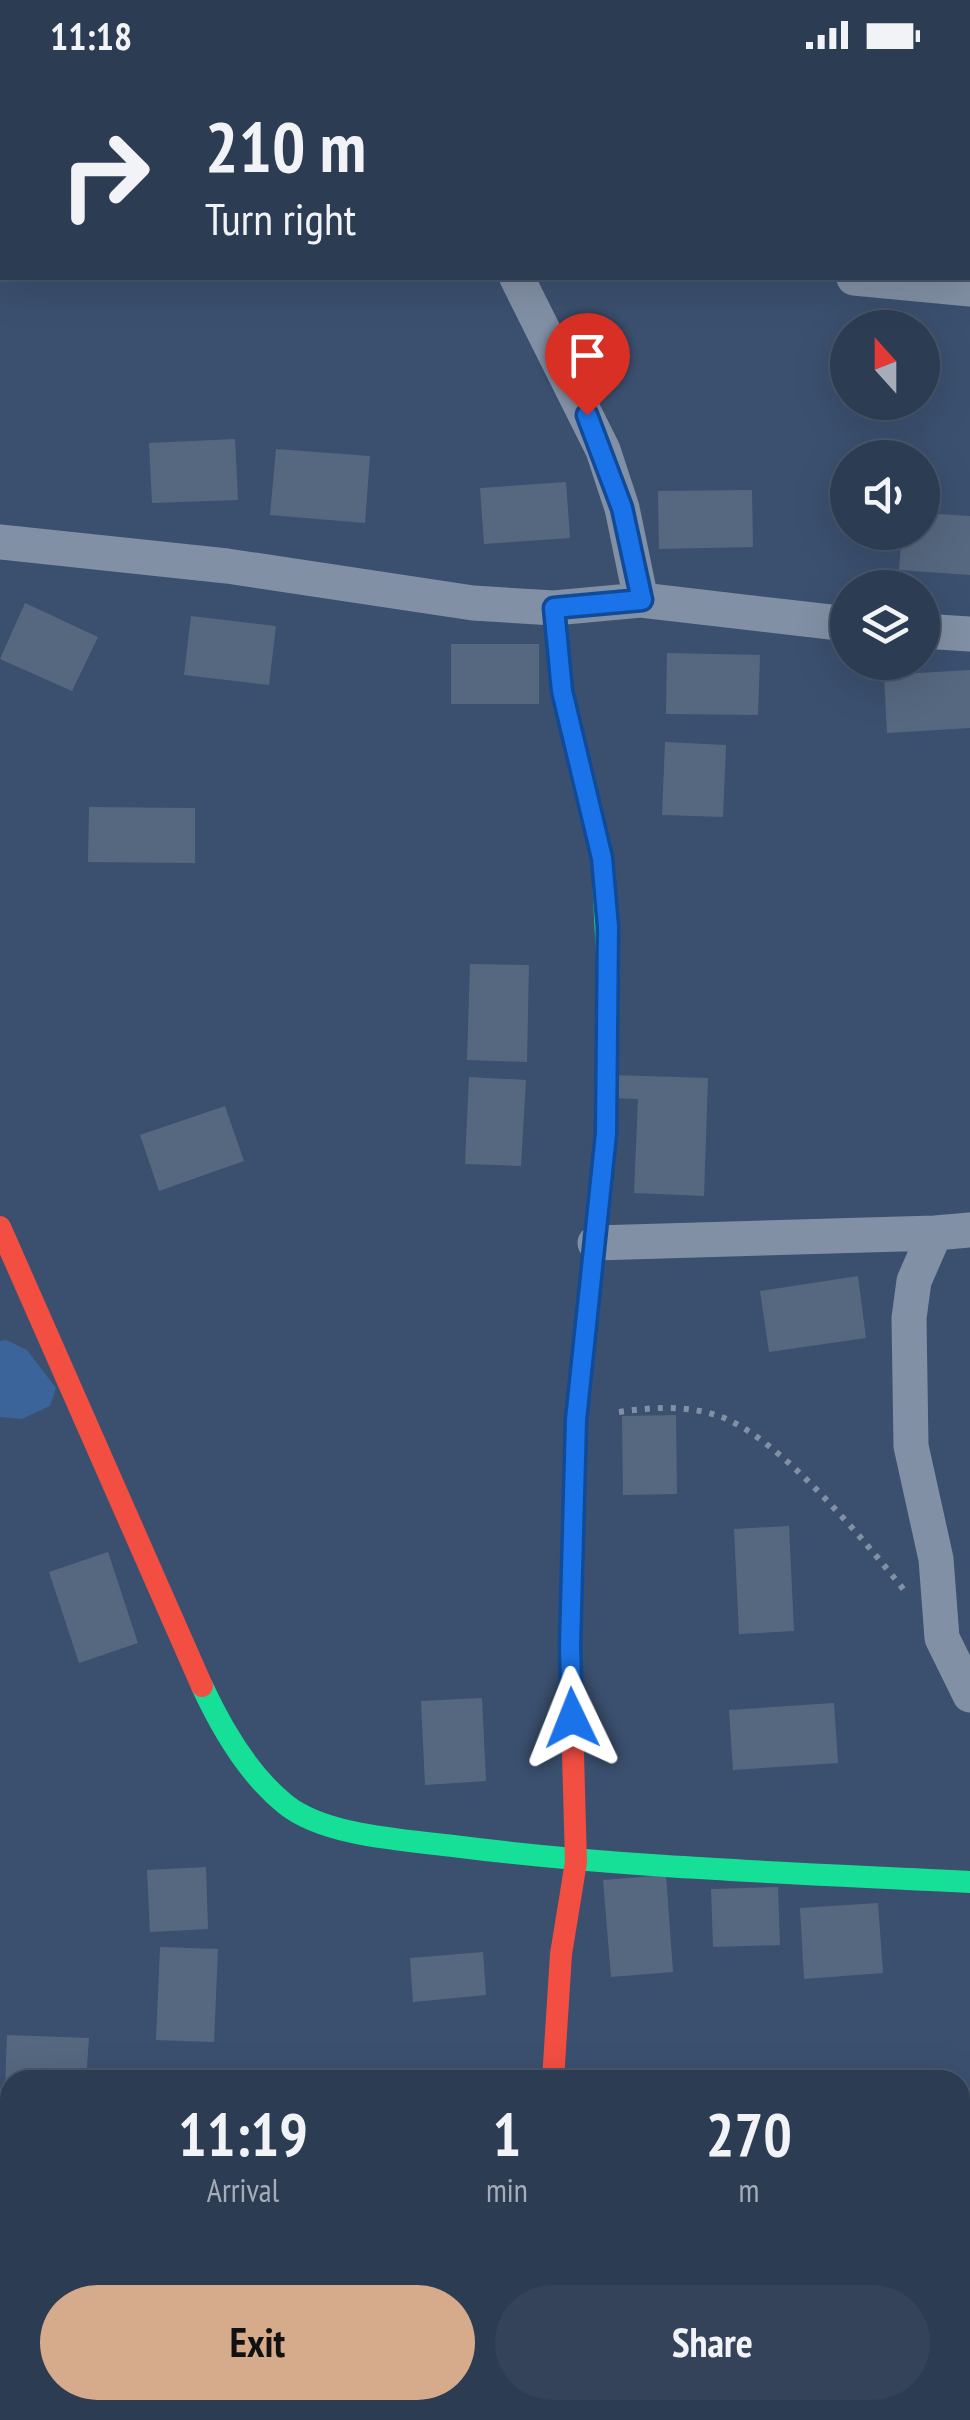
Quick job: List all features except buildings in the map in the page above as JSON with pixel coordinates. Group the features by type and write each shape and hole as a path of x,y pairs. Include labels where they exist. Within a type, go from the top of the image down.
{"street":[{"path":"518,280 603,450 622,508 642,600"},
{"path":"875,280 970,289"},
{"path":"0,542 227,566 473,603 554,608 642,600 830,622"},
{"path":"553,2070 562,1954 576,1862 570,1646 576,1420 606,1134 608,927 602,858 562,691 554,608"},
{"path":"940,632 970,634"},
{"path":"596,1243 953,1232"},
{"path":"953,1232 914,1281 909,1318 912,1446 936,1559 942,1638 970,1695"},
{"path":"4,1249 213,1710 244,1758 286,1805 331,1825 381,1837 576,1862 970,1882"}],"path":[{"path":"576,1420 676,1407 721,1416 772,1448 869,1546 906,1592"}],"shaded area":[{"path":"0,1341 27,1350 56,1388 50,1406 22,1419 0,1417"}],"traffic: fast":[{"path":"554,608 562,691 602,859 608,974 606,1134 596,1231"},
{"path":"202,1686 237,1750 272,1792 301,1815 342,1830 582,1860 970,1882"}],"traffic: jam":[{"path":"0,1227 202,1686"},
{"path":"554,2070 561,1954 576,1862 570,1646 576,1420 596,1231"}],"route":[{"path":"572,1718 576,1420 606,1134 608,927 602,858 562,691 554,608 642,600 622,508 587,415"}]}
